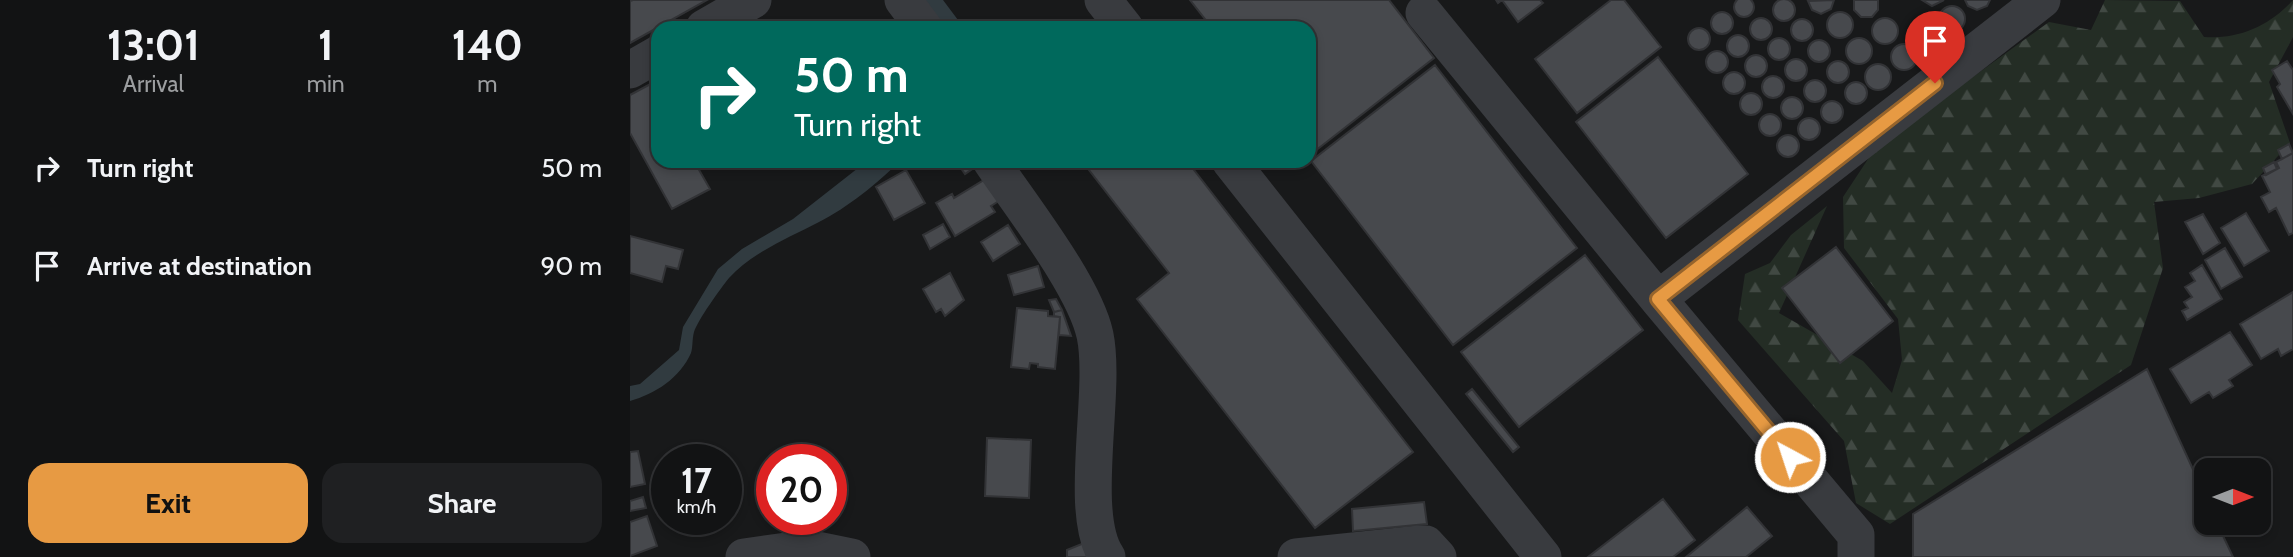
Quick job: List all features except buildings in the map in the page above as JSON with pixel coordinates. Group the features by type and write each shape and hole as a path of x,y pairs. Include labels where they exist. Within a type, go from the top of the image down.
{"street":[{"path":"716,21 753,0"},
{"path":"903,0 919,21"},
{"path":"1103,0 1120,21"},
{"path":"1658,299 2042,0"},
{"path":"1424,12 1856,536 1856,557"},
{"path":"630,70 651,58"},
{"path":"996,168 1077,291 1095,336 1094,526 1107,557"},
{"path":"1236,168 1543,557"},
{"path":"1296,557 1420,544 1426,544 1438,557"},
{"path":"744,557 808,548 852,557"}],"green space":[{"path":"2105,0 2180,1 2204,37 2217,37 2242,33 2264,24 2293,0 2293,37 2269,82 2290,143 2252,184 2199,198 2154,202 2163,268 2131,365 1890,524 1856,503 1844,441 1738,320 1745,274 1770,263 1791,235 1827,206 1779,313 1863,361 1892,393 1902,360 1898,319 1844,248 1843,197 1876,147 2049,22 2091,30"}],"shaded area":[{"path":"915,0 943,0 959,21 932,21"},
{"path":"858,168 892,168 840,210 771,246 738,269 700,320 694,332 691,353 680,370 666,384 630,401 630,386 640,384 679,350 683,327 718,269 742,249 793,219"}],"route":[{"path":"1790,457 1658,299 1935,83"}]}
